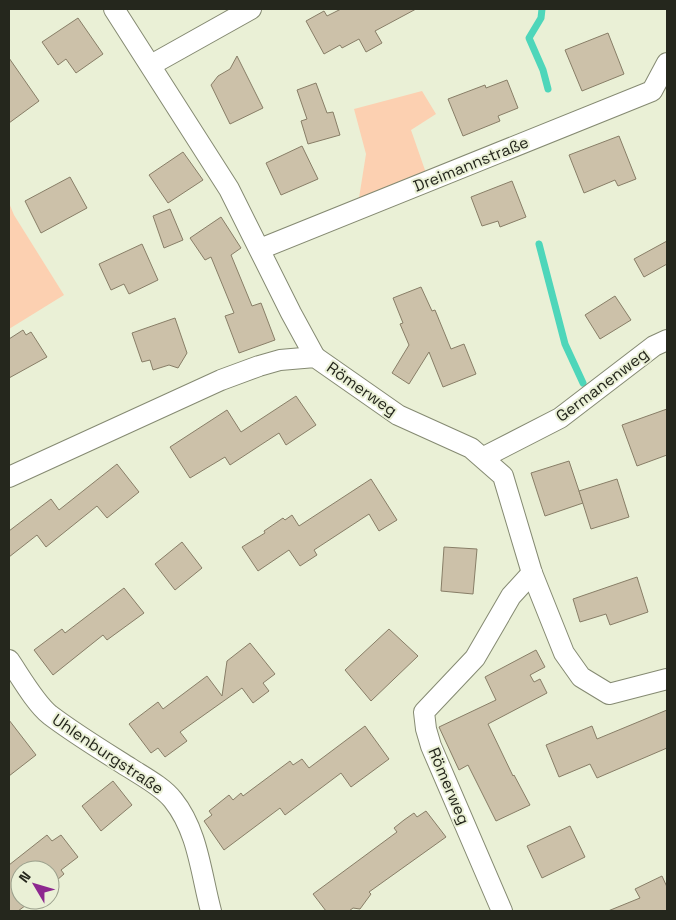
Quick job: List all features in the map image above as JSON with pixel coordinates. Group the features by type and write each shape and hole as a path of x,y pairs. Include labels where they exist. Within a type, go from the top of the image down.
{"street":[{"path":"114,9 151,65 204,153 229,189 315,357"},
{"path":"151,65 251,9"},
{"name":"Dreimannstraße","path":"260,249 652,91 667,63"},
{"name":"Germanenweg","path":"484,457 560,418 654,346 667,340"},
{"name":"Römerweg","path":"9,477 222,380 280,360 315,357 398,415 472,448 503,476 532,573 564,653 580,677 609,694 667,679"},
{"name":"Römerweg","path":"502,911 431,746 424,712 475,658 511,596 532,573"},
{"name":"Uhlenburgstraße","path":"9,660 48,714 144,777 173,799 195,841 212,911"}],"shaded area":[{"path":"422,91 436,114 411,130 426,173 359,198 366,154 354,109"},
{"path":"9,203 14,215 64,295 9,329"}],"building":[{"path":"341,9 416,9 375,31 382,43 366,52 359,39 342,48 340,45 324,54 306,21 324,11 327,16"},
{"path":"78,18 103,54 76,73 66,59 58,65 42,42"},
{"path":"608,33 624,74 582,91 565,50"},
{"path":"237,56 263,108 230,124 211,85 218,76 230,69"},
{"path":"9,58 39,101 9,123"},
{"path":"507,80 518,108 498,116 500,121 463,136 448,99 485,85 486,88"},
{"path":"316,83 327,113 333,112 340,135 308,144 301,121 307,119 297,90"},
{"path":"619,136 636,179 618,186 615,180 584,193 569,155"},
{"path":"302,146 318,179 281,195 266,163"},
{"path":"183,152 203,180 168,203 149,175"},
{"path":"70,177 87,208 41,233 25,201"},
{"path":"512,181 526,217 500,227 498,221 482,226 471,197"},
{"path":"170,209 183,240 164,248 153,216"},
{"path":"221,217 241,248 231,255 252,306 261,303 275,340 239,353 225,316 234,313 211,257 205,260 190,238"},
{"path":"667,241 667,264 644,277 634,259"},
{"path":"142,244 158,280 129,294 124,284 111,290 99,264"},
{"path":"421,287 432,311 435,310 451,349 464,344 476,374 443,387 429,352 409,384 392,373 409,345 400,324 403,323 393,298"},
{"path":"615,296 631,320 600,339 585,315"},
{"path":"175,318 187,353 178,368 169,365 153,370 150,360 142,362 132,333"},
{"path":"23,330 26,335 31,332 47,357 9,378 9,339"},
{"path":"296,396 316,425 286,445 279,433 230,465 225,457 190,478 170,447 227,410 241,432"},
{"path":"667,409 667,455 637,466 622,425"},
{"path":"569,461 583,503 545,516 531,473"},
{"path":"117,464 139,492 107,518 97,506 46,547 37,535 9,557 9,531 51,499 59,510"},
{"path":"371,479 397,520 379,531 369,514 314,550 317,555 300,566 289,550 258,571 242,547 265,533 264,531 283,518 285,520 292,515 299,526"},
{"path":"617,479 629,517 591,529 579,491"},
{"path":"182,542 202,568 175,590 155,564"},
{"path":"444,547 477,549 473,594 441,591"},
{"path":"637,577 648,612 610,625 606,614 580,622 573,599"},
{"path":"124,588 144,613 107,640 103,635 53,675 34,650 62,629 65,633"},
{"path":"389,629 418,656 371,701 345,670"},
{"path":"250,643 275,674 263,683 269,691 253,703 242,688 180,732 187,741 165,757 158,748 151,753 129,724 158,702 163,709 207,676 222,696 227,661"},
{"path":"536,650 545,667 530,675 534,682 540,679 547,693 488,724 513,776 530,805 496,821 468,765 459,770 439,727 496,700 485,677"},
{"path":"667,710 667,748 597,778 590,764 559,777 546,745 592,726 597,739"},
{"path":"9,720 36,755 9,776"},
{"path":"365,726 389,759 351,787 341,773 285,815 280,808 224,850 204,821 212,815 209,811 229,795 233,800 241,793 243,796 290,761 293,765 302,759 309,768"},
{"path":"113,781 132,805 101,831 82,806"},
{"path":"426,811 446,837 369,892 371,894 360,909 326,911 313,894 397,832 394,828 404,820 414,813 417,817"},
{"path":"570,826 585,857 542,878 527,846"},
{"path":"47,835 52,841 61,835 78,857 61,870 64,874 60,877 60,860 15,860"},
{"path":"9,865 10,910 19,910 18,911 9,911"},
{"path":"662,876 667,887 667,911 608,911 640,898 635,889"}],"waterway":[{"path":"542,9 541,18 529,38 543,70 548,89"},
{"path":"539,244 565,344 583,383"}]}
